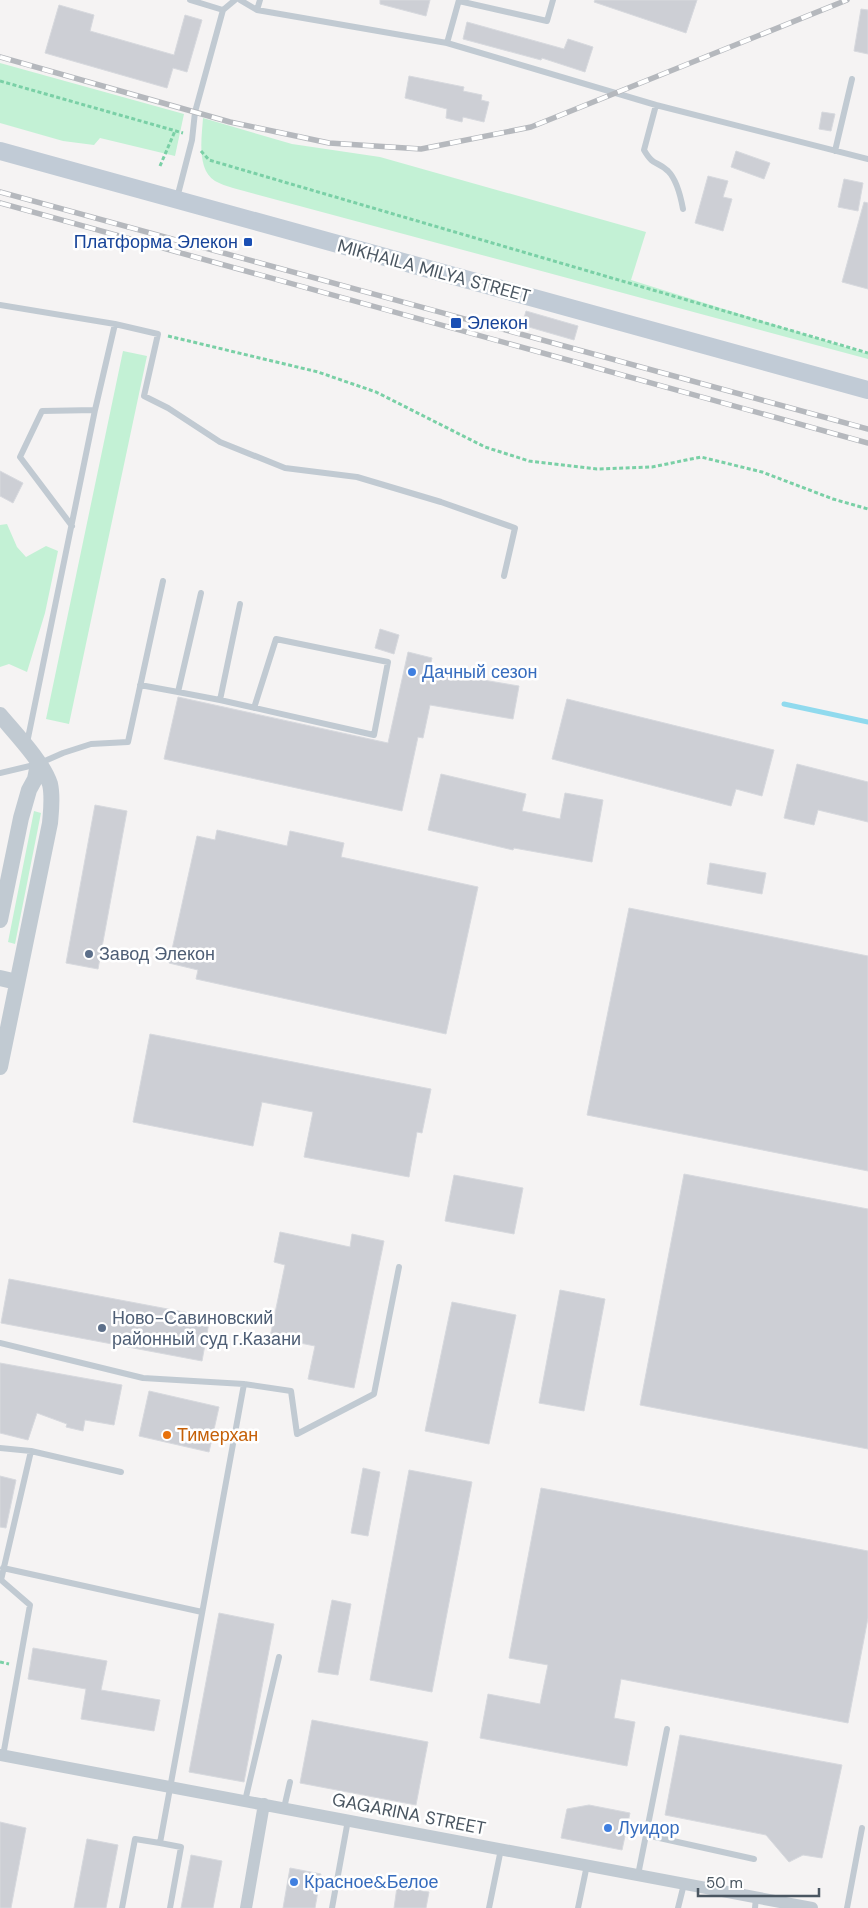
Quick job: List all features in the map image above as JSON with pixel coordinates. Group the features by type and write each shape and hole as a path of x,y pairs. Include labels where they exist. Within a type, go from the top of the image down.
{"main road":[{"name":"MIKHAILA MILYA STREET","path":"0,151 868,390"}],"street":[{"path":"0,715 38,764 49,784 52,801 50,823 0,1067"},
{"path":"0,920 28,790 38,771 38,764"},
{"path":"0,978 17,982"},
{"name":"GAGARINA STREET","path":"2,1756 638,1875 684,1884 756,1903 806,1908"},
{"path":"246,1908 264,1804"}],"lane":[{"path":"190,0 222,10"},
{"path":"176,200 192,140 195,112 222,10 235,0"},
{"path":"240,0 257,10 447,43 656,105 868,159"},
{"path":"257,10 260,0"},
{"path":"447,43 459,1 547,21 553,0"},
{"path":"835,151 852,79"},
{"path":"656,105 644,150 651,162 668,171 680,194 682,209"},
{"path":"0,305 115,324 158,334 144,396 168,408 220,442 285,468 357,477 441,502 516,528 504,576"},
{"path":"26,747 95,410 115,324"},
{"path":"72,526 20,457 42,411 95,410"},
{"path":"0,774 38,764 63,753 92,744 128,742 163,581"},
{"path":"178,692 201,593"},
{"path":"220,700 240,604"},
{"path":"140,686 220,700 254,708 374,734 388,662 276,639 254,708"},
{"path":"0,1344 143,1378 244,1384 291,1391 297,1434 374,1394 399,1267"},
{"path":"160,1843 244,1384"},
{"path":"0,1448 32,1451 120,1472"},
{"path":"2,1756 30,1605 1,1580 32,1451"},
{"path":"3,1568 202,1612"},
{"path":"245,1801 279,1657"},
{"path":"638,1875 667,1729"},
{"path":"284,1808 290,1782"},
{"path":"332,1908 348,1820"},
{"path":"847,1908 862,1828"},
{"path":"646,1835 754,1859"},
{"path":"122,1908 135,1839 181,1847 170,1908"},
{"path":"489,1908 501,1849"},
{"path":"578,1908 586,1865"},
{"path":"678,1908 684,1884"}],"path":[{"path":"0,81 188,135 209,160 868,353"},
{"path":"160,166 174,130"},
{"path":"158,334 318,372 376,392 485,447 529,461 597,469 652,467 701,457 762,472 833,499 868,509"}],"green space":[{"path":"0,63 184,114 175,156 100,138 94,145 63,141 0,123"},
{"path":"203,118 292,144 380,157 646,232 631,280 868,354 868,359 224,185 209,176 205,169 201,143"},
{"path":"123,351 147,356 69,724 46,719"},
{"path":"7,524 17,547 26,557 46,546 58,551 45,613 27,672 9,664 0,667 0,525"},
{"path":"34,811 41,813 15,944 8,942"}],"building":[{"path":"380,0 430,0 426,16 380,4"},
{"path":"595,0 697,0 686,33 594,2"},
{"path":"59,5 94,15 90,31 174,55 185,15 202,20 187,72 173,68 167,88 45,53"},
{"path":"861,9 868,10 868,54 854,51"},
{"path":"467,22 564,49 568,39 593,47 585,72 542,58 541,60 463,39"},
{"path":"409,76 464,87 463,91 482,95 481,100 489,102 484,122 463,117 462,122 446,118 447,109 405,98"},
{"path":"822,112 835,114 831,131 819,129"},
{"path":"736,151 770,163 764,179 731,167"},
{"path":"708,176 728,181 723,197 732,199 723,231 695,223"},
{"path":"844,179 863,183 858,211 838,207"},
{"path":"864,202 868,203 868,289 842,282"},
{"path":"526,311 578,326 574,340 522,325"},
{"path":"0,471 23,483 13,503 0,496"},
{"path":"380,629 399,635 394,654 375,648"},
{"path":"408,652 432,658 429,671 519,686 513,719 430,705 423,738 418,737 402,811 164,759 178,697 388,743"},
{"path":"567,699 774,750 762,796 736,789 731,806 552,759"},
{"path":"797,764 868,782 868,822 818,810 814,825 784,818"},
{"path":"441,774 526,794 522,811 560,819 565,793 603,800 592,862 514,848 513,850 428,830"},
{"path":"95,805 127,811 98,969 66,963"},
{"path":"217,830 287,846 290,831 344,843 341,857 478,887 446,1034 196,979 198,970 169,963 197,836 215,840"},
{"path":"710,863 766,873 762,894 707,884"},
{"path":"629,908 868,956 868,1171 587,1115"},
{"path":"150,1034 431,1089 422,1133 417,1132 409,1177 304,1157 313,1112 262,1102 253,1146 133,1122"},
{"path":"684,1174 868,1209 868,1449 640,1405"},
{"path":"454,1175 523,1188 514,1234 445,1221"},
{"path":"280,1232 350,1247 352,1234 384,1241 354,1388 308,1379 315,1346 270,1337 285,1265 274,1262"},
{"path":"9,1279 210,1317 202,1361 1,1323"},
{"path":"560,1290 605,1299 584,1411 539,1403"},
{"path":"452,1302 516,1315 489,1444 425,1431"},
{"path":"0,1363 122,1385 114,1425 85,1420 83,1431 66,1427 67,1424 37,1413 28,1440 0,1433"},
{"path":"149,1391 219,1407 209,1452 139,1436"},
{"path":"363,1468 380,1472 368,1536 351,1533"},
{"path":"409,1470 472,1482 432,1692 370,1680"},
{"path":"0,1476 16,1480 6,1528 0,1527"},
{"path":"541,1488 868,1551 868,1618 848,1723 621,1679 614,1718 635,1722 627,1766 480,1738 488,1694 540,1704 548,1665 509,1658"},
{"path":"332,1600 351,1604 338,1675 318,1672"},
{"path":"219,1613 274,1624 244,1782 189,1772"},
{"path":"33,1648 107,1661 101,1690 160,1700 154,1731 81,1719 86,1689 28,1679"},
{"path":"312,1720 428,1742 416,1805 300,1783"},
{"path":"680,1735 842,1765 822,1858 803,1855 789,1862 766,1835 665,1815"},
{"path":"589,1805 630,1813 622,1850 561,1838 567,1809"},
{"path":"0,1822 26,1828 11,1908 0,1908"},
{"path":"87,1839 118,1845 106,1908 74,1908"},
{"path":"191,1855 222,1861 213,1908 181,1908"},
{"path":"290,1868 321,1874 315,1908 283,1908"},
{"path":"397,1887 429,1892 426,1908 394,1908"}],"waterway":[{"path":"784,704 868,722"}],"railway":[{"path":"0,57 230,122 329,143 421,149 531,127 847,0"},
{"path":"0,192 868,429"},
{"path":"0,203 868,443"}],"place":[{"name":"Платформа Элекон","path":"248,242"},
{"name":"Элекон","path":"456,323"},
{"name":"Дачный сезон","path":"412,672"},
{"name":"Завод Элекон","path":"89,954"},
{"name":"Ново-Савиновский районный суд г.Казани","path":"102,1328"},
{"name":"Тимерхан","path":"167,1435"},
{"name":"Луидор","path":"608,1828"},
{"name":"Красное&Белое","path":"294,1882"}]}
